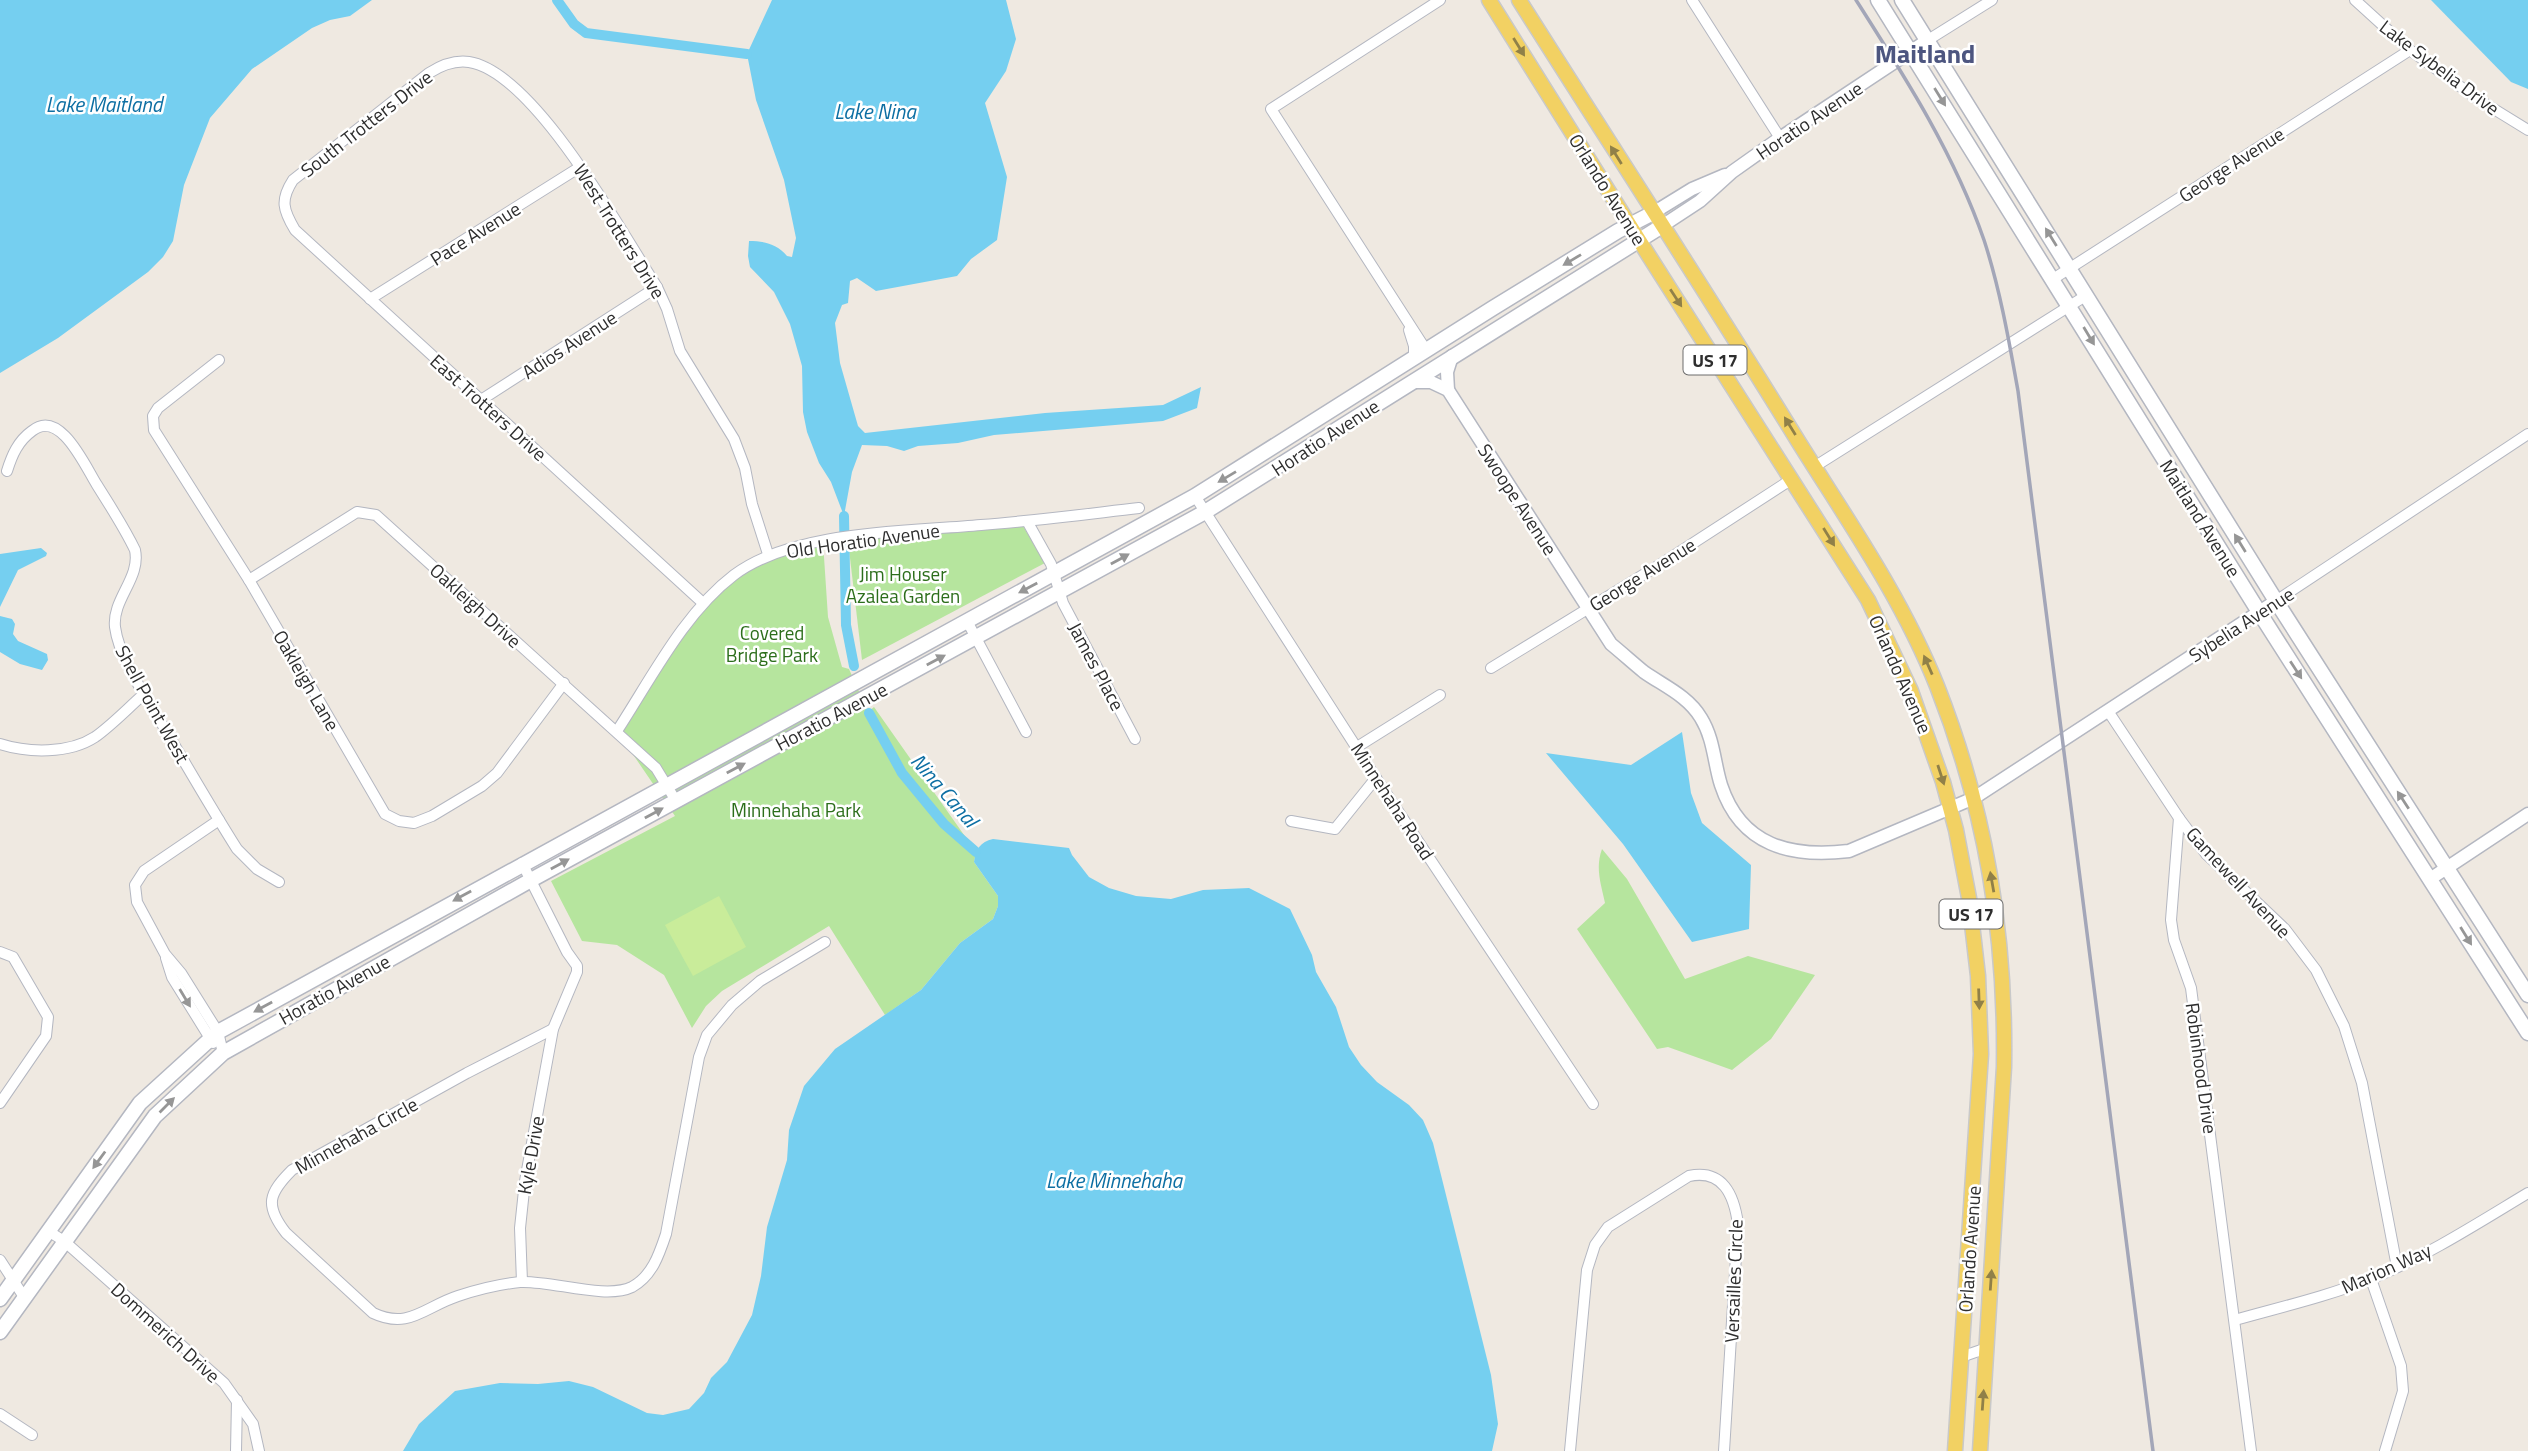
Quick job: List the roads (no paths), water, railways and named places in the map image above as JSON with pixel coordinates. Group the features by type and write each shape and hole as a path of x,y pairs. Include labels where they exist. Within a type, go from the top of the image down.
{"main road":[{"name":"Orlando Avenue","path":"1489,0 1868,600 1916,704 1951,807 1968,888 1974,936 1981,1054 1955,1451"},
{"name":"Orlando Avenue","path":"1519,0 1878,569 1910,627 1937,686 1973,798 1986,849 1996,908 2005,1020 1980,1451"},
{"name":"Maitland Avenue","path":"1878,0 2071,306 2259,612 2528,1032"},
{"name":"Maitland Avenue","path":"1902,0 2276,601 2528,995"},
{"name":"Horatio Avenue","path":"0,1298 140,1103 213,1035 522,863 1195,496 1420,354 1653,212"},
{"name":"Horatio Avenue","path":"0,1332 155,1116 223,1053 531,880 1205,512 1662,226"},
{"path":"1412,382 1425,364 1420,354"}],"street":[{"path":"1420,354 1406,319 1271,109 1440,0"},
{"path":"1692,0 1780,138"},
{"name":"Horatio Avenue","path":"1662,226 1700,201 1732,172 1780,138 1992,0"},
{"name":"Lake Sybelia Drive","path":"2355,0 2410,50 2476,98 2528,130"},
{"name":"George Avenue","path":"2053,279 2410,50"},
{"name":"West Trotters Drive","path":"468,62 484,66 516,89 553,128 657,287 680,351 734,439 745,468 752,504 768,554"},
{"name":"South Trotters Drive","path":"284,205 284,194 293,180 418,81 438,67 468,62"},
{"path":"1968,142 1985,131"},
{"name":"Pace Avenue","path":"370,299 580,167"},
{"name":"Horatio Avenue","path":"1653,212 1692,189 1732,172"},
{"name":"East Trotters Drive","path":"284,205 295,230 703,603"},
{"name":"Adios Avenue","path":"481,400 657,287"},
{"path":"1814,467 2087,295"},
{"path":"1412,382 1431,382 1448,390 1447,372 1452,356"},
{"name":"Oakleigh Lane","path":"219,360 158,408 153,416 154,429 249,580 385,814 399,821 414,823 432,816 482,786 497,773 564,683"},
{"name":"Swoope Avenue","path":"1448,390 1611,644 1643,671 1685,699 1701,718 1711,741 1728,804 1748,830 1760,839 1786,850 1849,851 1951,807"},
{"name":"Shell Point West","path":"7,471 13,452 34,428 47,425 54,427 71,443 135,550 135,570 118,606 115,624 118,643 144,694 237,849 257,869 279,882"},
{"name":"Sybelia Avenue","path":"1951,807 1973,798 2108,711 2528,435"},
{"name":"George Avenue","path":"1491,668 1792,479"},
{"name":"Minnehaha Road","path":"1195,496 1376,778 1593,1104"},
{"name":"Old Horatio Avenue","path":"617,731 703,603 733,576 768,554 785,548 838,539 1139,508"},
{"name":"Oakleigh Drive","path":"249,580 357,513 376,515 656,768 676,801"},
{"path":"1027,521 1055,574 1060,592"},
{"name":"James Place","path":"1060,592 1063,603 1135,739"},
{"path":"967,621 1026,732"},
{"path":"0,744 16,749 72,747 94,738 144,694"},
{"path":"1357,747 1440,695"},
{"name":"Gamewell Avenue","path":"2108,711 2206,854 2285,929 2316,970 2344,1026 2362,1083 2398,1267"},
{"path":"1292,821 1335,829 1376,778"},
{"path":"2430,878 2528,814"},
{"name":"Robinhood Drive","path":"2179,818 2171,920 2174,940 2191,988 2251,1451"},
{"path":"219,820 144,871 135,884 137,902 165,954 181,973 223,1053"},
{"path":"522,863 577,966 577,972 553,1029"},
{"name":"Minnehaha Circle","path":"553,1029 467,1073 292,1170 275,1186 271,1205 277,1223 373,1313 389,1321 405,1320 458,1296 522,1282 606,1291 629,1288 651,1270 666,1234 699,1057 706,1035 732,1005 760,981 825,942"},
{"path":"0,952 13,957 48,1017 46,1036 0,1103"},
{"name":"Kyle Drive","path":"522,1282 520,1228 525,1181 553,1029"},
{"name":"Versailles Circle","path":"1570,1451 1587,1270 1595,1245 1608,1227 1689,1176 1703,1173 1717,1178 1727,1189 1736,1208 1738,1224 1724,1451"},
{"name":"Marion Way","path":"2235,1320 2371,1279 2398,1267 2528,1193"},
{"name":"Dommerich Drive","path":"48,1231 64,1241 206,1366 237,1399 253,1424 259,1451"},
{"path":"0,1260 24,1297"},
{"path":"2371,1279 2401,1366 2403,1391 2385,1451"},
{"path":"1961,1357 1987,1348"},
{"path":"236,1451 237,1399"},
{"path":"0,1413 32,1435"}],"water":[{"name":"Lake Maitland","path":"0,0 372,0 350,16 330,20 312,28 252,69 210,118 184,185 173,241 163,257 148,272 58,338 0,373"},
{"name":"Lake Nina","path":"772,0 1006,0 1016,39 1006,71 985,103 1007,177 997,240 971,259 957,276 876,291 857,278 850,281 848,303 842,305 835,323 840,363 858,426 865,433 1045,413 1163,405 1201,387 1197,408 1163,421 994,435 958,443 918,446 904,451 887,446 862,445 852,472 844,516 807,432 803,412 802,366 790,324 774,292 750,267 748,256 749,241 770,244 792,257 796,238 784,180 756,100 747,54"},
{"path":"2431,0 2528,0 2528,89 2511,82"},
{"path":"41,548 47,553 46,556 18,570 0,607 0,554"},
{"path":"0,616 12,619 15,624 13,634 18,641 47,654 48,660 42,670 20,664 0,652"},
{"path":"1682,732 1691,793 1702,823 1751,865 1749,929 1692,942 1623,844 1546,753 1631,765"},
{"name":"Lake Minnehaha","path":"993,839 1069,848 1089,877 1109,888 1136,896 1171,899 1203,890 1249,888 1290,909 1312,955 1316,972 1336,1007 1349,1047 1377,1082 1409,1105 1423,1120 1433,1143 1491,1375 1498,1424 1492,1451 403,1451 419,1424 455,1391 500,1383 538,1384 569,1381 593,1387 647,1413 663,1415 689,1409 704,1393 711,1378 727,1362 752,1315 761,1276 767,1227 787,1160 789,1130 804,1086 835,1049 921,990 960,943 993,919 998,906 998,896 974,862 979,847"}],"waterway":[{"path":"557,0 574,24 586,33 747,54"},
{"name":"Nina Canal","path":"844,516 846,625 854,666"},
{"name":"Nina Canal","path":"869,713 902,773 944,824 976,852"}],"railway":[{"path":"1856,0 1910,87 1958,177 1984,240 2004,315 2018,391 2153,1451"}],"district":[{"name":"Maitland","path":"1925,53"}],"park label":[{"name":"Jim Houser Azalea Garden","path":"903,584"},
{"name":"Covered Bridge Park","path":"772,643"},
{"name":"Minnehaha Park","path":"796,809"}]}
